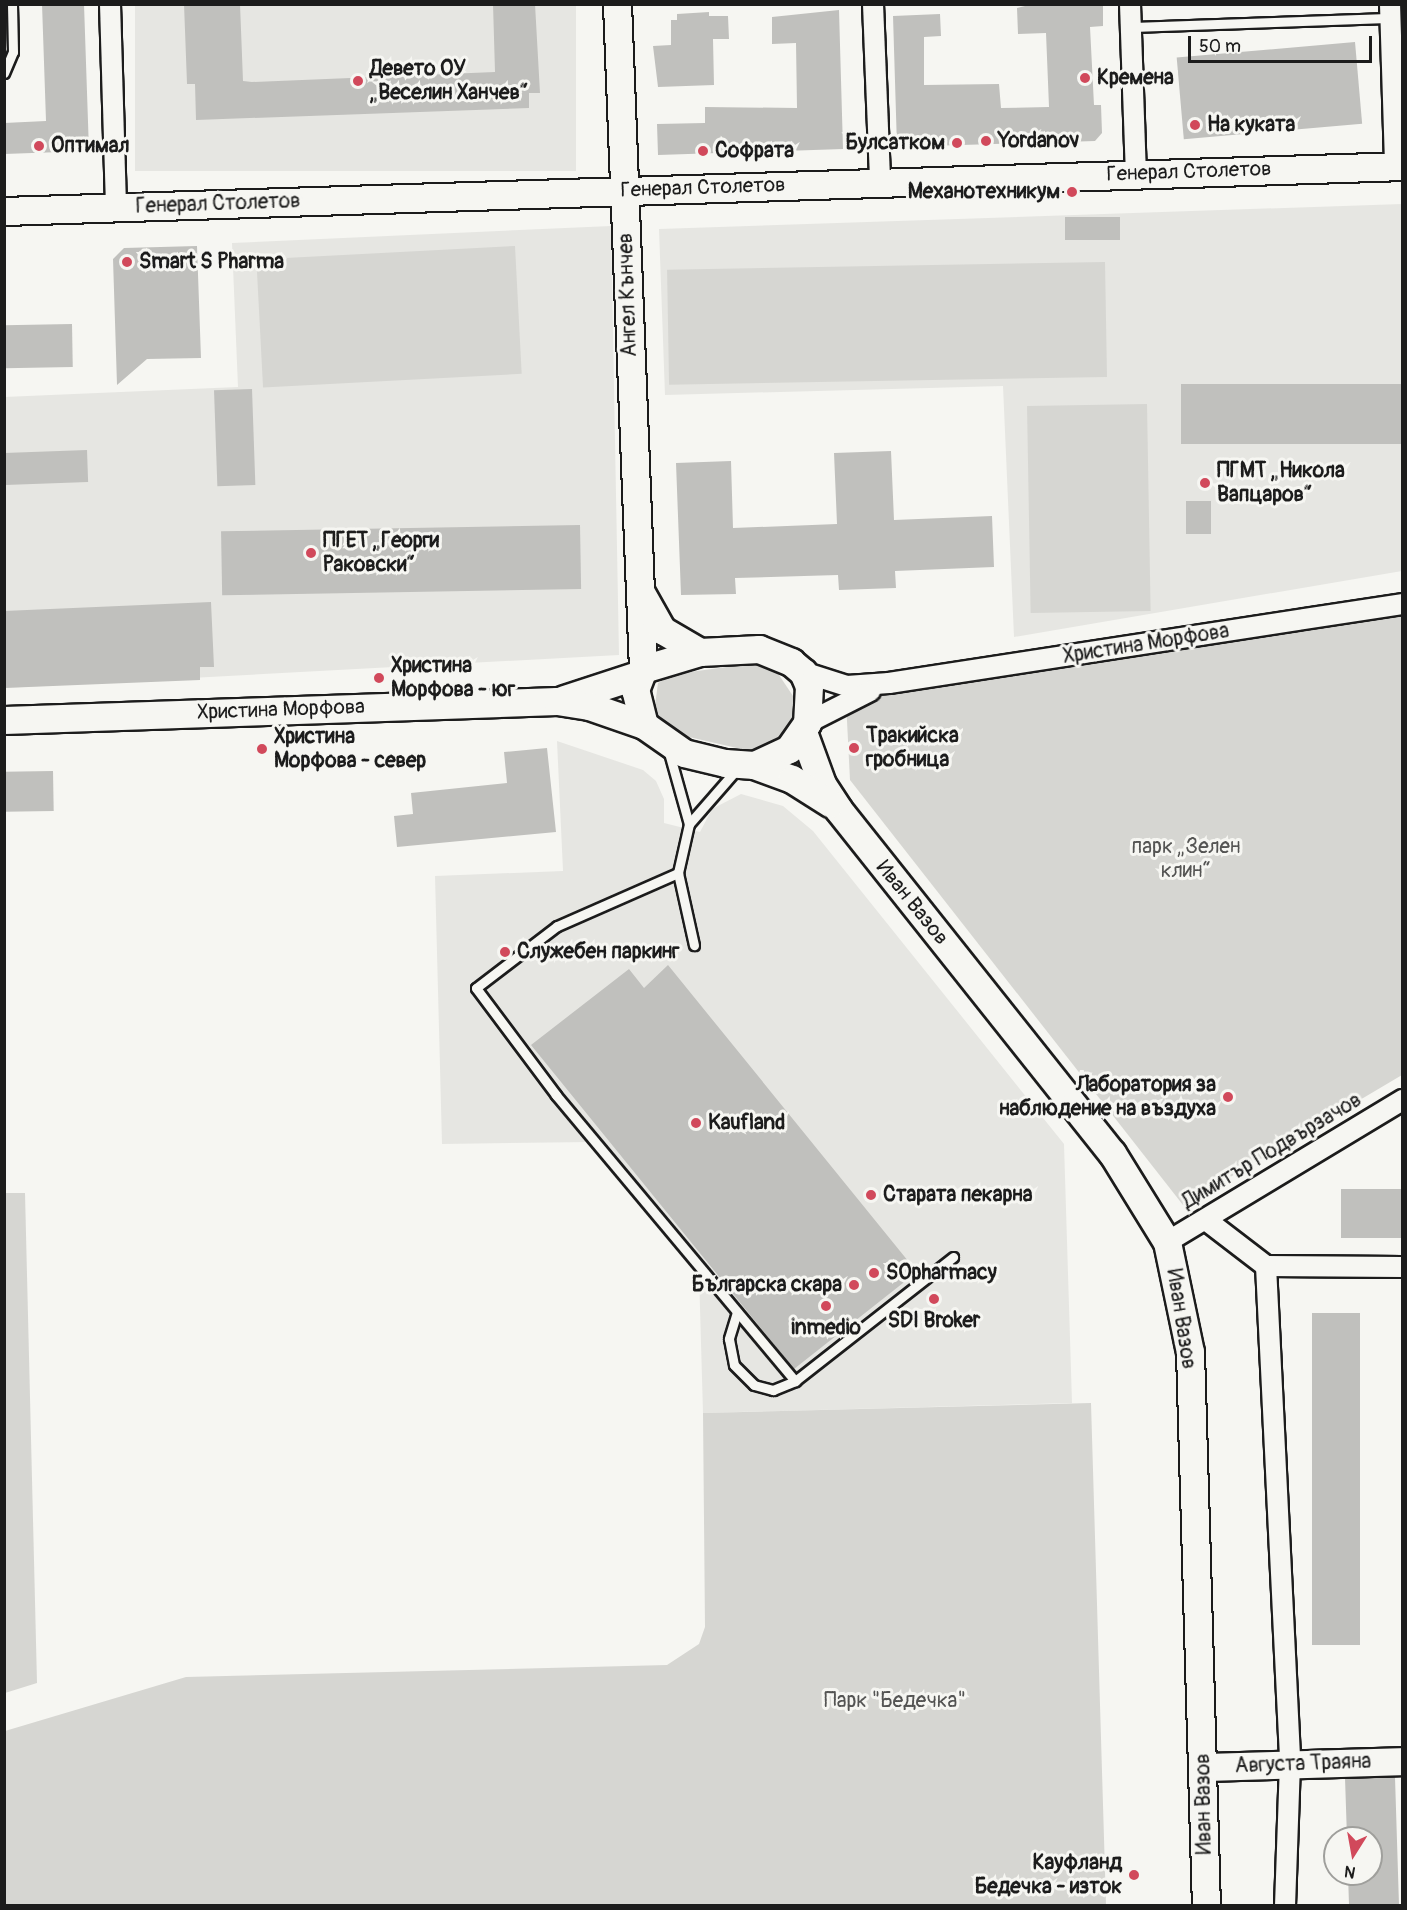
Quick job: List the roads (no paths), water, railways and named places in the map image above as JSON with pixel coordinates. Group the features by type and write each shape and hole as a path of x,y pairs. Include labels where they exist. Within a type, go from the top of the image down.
{"main road":[{"name":"Ангел Кънчев","path":"617,4 640,672"},
{"name":"Генерал Столетов","path":"4,211 1399,166"},
{"name":"Ангел Кънчев","path":"638,586 662,630 699,652"},
{"path":"759,649 777,653 803,672 811,700 805,728 789,749 748,765 667,744 644,725 636,701 640,672 699,652 759,649"},
{"name":"Христина Морфова","path":"557,701 640,672"},
{"name":"Христина Морфова","path":"4,720 557,701 589,706 644,725"},
{"name":"Иван Вазов","path":"805,728 822,784 838,809 1112,1153 1167,1242 1190,1352 1206,1905"},
{"name":"Иван Вазов","path":"748,765 792,779 838,809"},
{"name":"Августа Траяна","path":"1203,1767 1402,1761"}],"street":[{"path":"110,4 116,207"},
{"path":"873,4 880,182"},
{"path":"1130,4 1136,174"},
{"path":"1390,11 1399,166"},
{"name":"Христина Морфова","path":"803,672 847,686 889,683 1402,604"},
{"name":"Христина Морфова","path":"805,728 889,683"},
{"name":"Димитър Подвързачов","path":"1167,1242 1402,1100"},
{"path":"1206,1220 1266,1266 1402,1267"},
{"path":"1266,1266 1290,1763 1285,1905"}],"lane":[{"path":"4,73 13,52 12,4"},
{"path":"1130,27 1390,11"},
{"path":"667,744 689,824 678,873 694,945"},
{"path":"689,824 748,765"},
{"path":"678,873 557,926 476,988 556,1095 795,1381"},
{"path":"737,1312 729,1339 734,1365 754,1385 773,1390 795,1381 953,1257"}],"place":[{"name":"Кремена","path":"1085,78"},
{"name":"Девето ОУ „Веселин Ханчев“","path":"358,81"},
{"name":"На куката","path":"1195,125"},
{"name":"Yordanov","path":"986,141"},
{"name":"Булсатком","path":"957,143"},
{"name":"Оптимал","path":"39,146"},
{"name":"Софрата","path":"703,151"},
{"name":"Механотехникум","path":"1072,192"},
{"name":"Smart S Pharma","path":"127,262"},
{"name":"ПГМТ „Никола Вапцаров“","path":"1205,483"},
{"name":"ПГЕТ „Георги Раковски“","path":"311,553"},
{"name":"Христина Морфова - юг","path":"379,678"},
{"name":"Тракийска гробница","path":"854,748"},
{"name":"Христина Морфова - север","path":"262,749"},
{"name":"Служебен паркинг","path":"505,952"},
{"name":"Лаборатория за наблюдение на въздуха","path":"1228,1097"},
{"name":"Kaufland","path":"696,1123"},
{"name":"Старата пекарна","path":"871,1195"},
{"name":"SOpharmacy","path":"874,1273"},
{"name":"Българска скара","path":"854,1285"},
{"name":"SDI Broker","path":"934,1299"},
{"name":"inmedio","path":"826,1306"},
{"name":"Кауфланд Бедечка - изток","path":"1134,1875"}],"park label":[{"name":"парк „Зелен клин“","path":"1186,859"},
{"name":"Парк \"Бедечка\"","path":"895,1701"}]}
